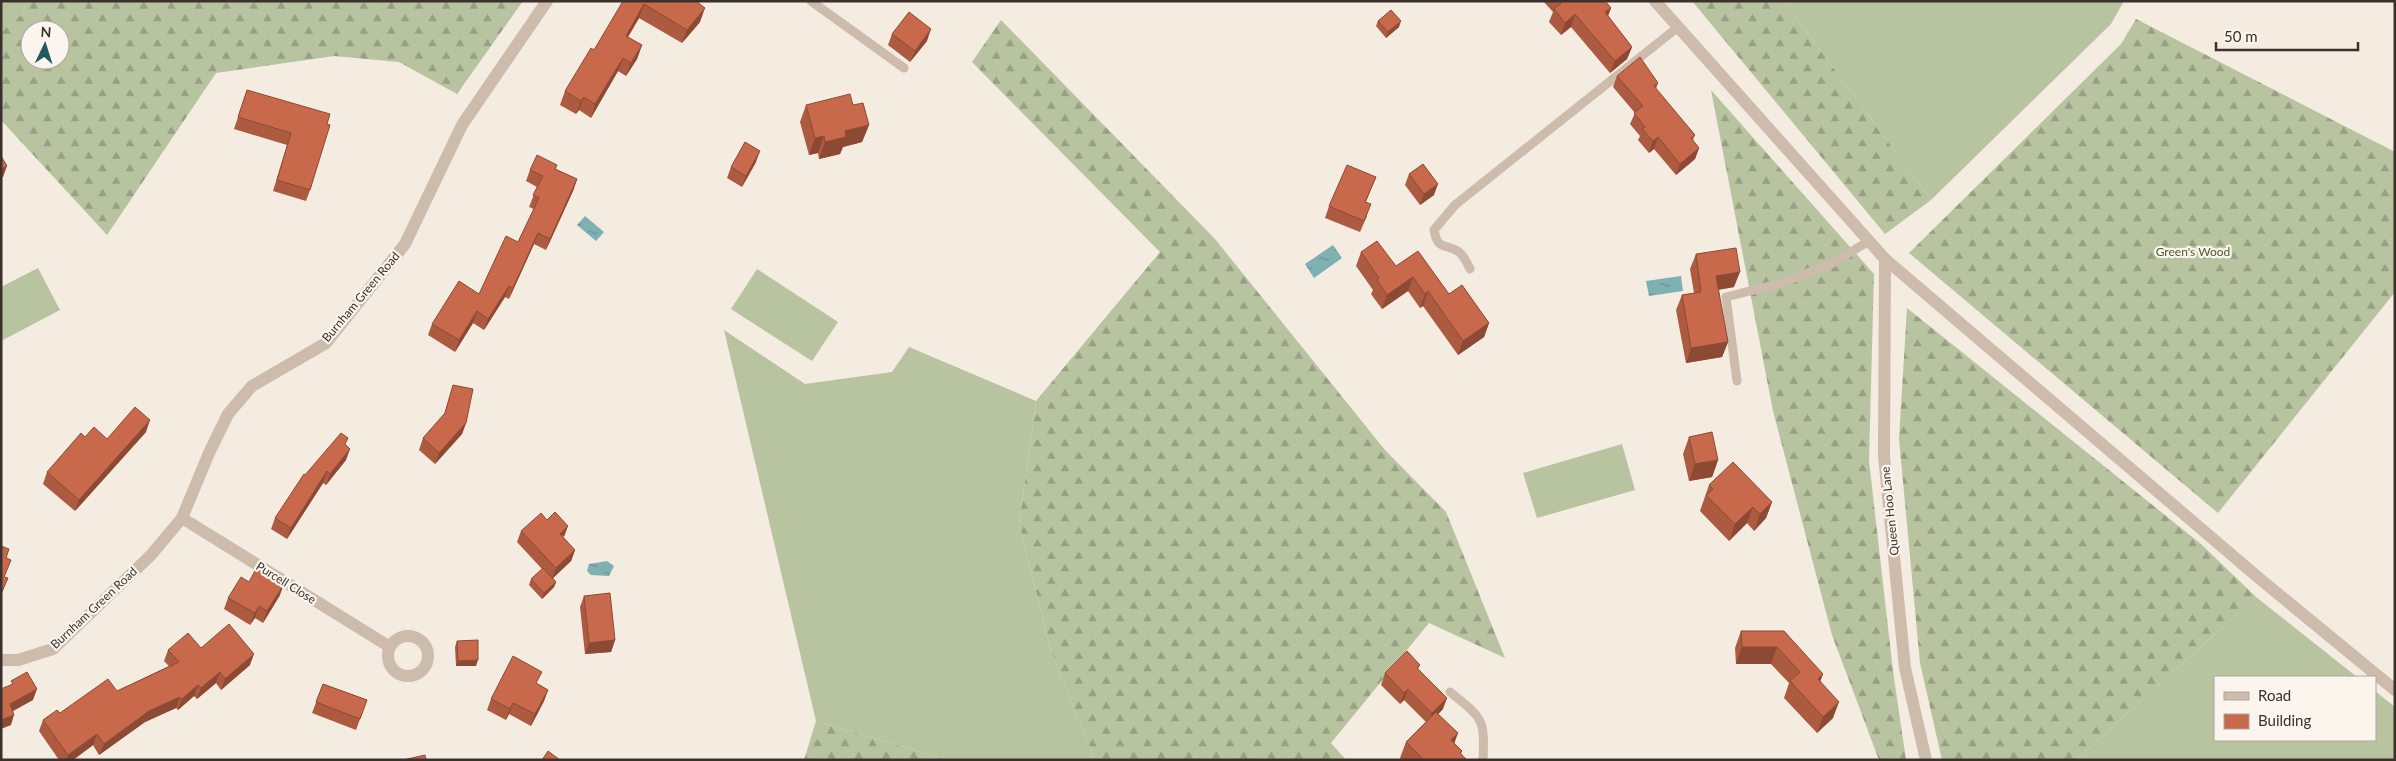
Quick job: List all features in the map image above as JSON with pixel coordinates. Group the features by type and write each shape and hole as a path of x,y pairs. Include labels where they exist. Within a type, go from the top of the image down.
{"street":[{"name":"Burnham Green Road","path":"1,660 18,660 53,649 152,555 182,518 209,453 228,414 252,386 326,343 405,244 462,125 547,1"},
{"path":"1655,1 1885,259 2260,579 2395,690"},
{"name":"Queen Hoo Lane","path":"1885,259 1884,456 1906,668 1926,760"},
{"name":"Purcell Close","path":"182,518 390,647"}],"lane":[{"path":"811,1 904,68"},
{"path":"1470,269 1465,258 1458,251 1440,246 1436,240 1434,230 1455,205 1678,27"},
{"path":"1737,381 1726,297 1781,283 1832,264 1869,241"},
{"path":"1450,692 1479,716 1484,737 1483,760"}],"green space":[{"path":"1,1 27,1 22,14 1,32"},
{"path":"27,1 523,1 457,94 399,62 334,56 216,73 107,235 1,120 1,32 22,14"},
{"path":"1692,1 1784,1 1931,200 1885,234"},
{"path":"1784,1 2124,1 2111,24 1931,200"},
{"name":"Green's Wood","path":"2136,19 2395,152 2395,292 2218,513 1909,253 2121,44"},
{"path":"1001,20 1215,239 1385,450 1446,512 1505,658 1429,623 1331,743 1346,760 1095,760 1051,651 1019,524 1036,401 1160,252 972,62"},
{"path":"1711,90 1874,274 1869,461 1893,671 1906,760 1879,760 1832,635 1773,411"},
{"path":"38,268 60,310 1,341 1,287"},
{"path":"757,269 838,322 812,361 731,309"},
{"path":"1907,308 2201,544 2256,597 2076,760 1942,760 1920,663 1899,439"},
{"path":"724,330 805,384 892,372 909,347 1036,401 1019,524 1051,651 1095,760 947,760 816,721"},
{"path":"1622,444 1635,490 1537,518 1523,473"},
{"path":"2256,597 2356,676 2214,676 2214,741 2376,741 2376,692 2395,707 2395,760 2076,760"},
{"path":"816,721 947,760 804,760"}],"water":[{"path":"585,216 604,232 596,241 577,225"},
{"path":"1333,245 1342,258 1314,278 1305,264"},
{"path":"1681,276 1683,291 1649,296 1646,281"},
{"path":"607,561 614,566 609,576 591,575 587,571 589,564"}],"building":[{"path":"623,1 696,1 705,8 687,30 644,4 626,36 642,45 631,63 623,58 595,104 584,97 581,101 565,91 591,48 594,50"},
{"path":"1560,1 1605,1 1611,8 1605,12 1632,47 1615,61 1575,14 1565,23 1554,9 1561,3"},
{"path":"1391,10 1401,21 1388,32 1378,21"},
{"path":"909,12 931,29 915,51 892,34"},
{"path":"1640,57 1658,83 1654,86 1695,135 1691,138 1699,148 1680,164 1658,137 1653,141 1642,129 1645,127 1634,113 1643,106 1617,76"},
{"path":"247,90 330,114 327,124 330,125 310,190 277,180 291,133 238,117"},
{"path":"850,94 853,105 863,103 869,125 845,131 846,137 825,142 824,136 815,138 806,105"},
{"path":"745,142 760,151 746,176 731,167"},
{"path":"537,155 557,165 555,169 577,179 550,239 538,233 513,288 509,286 488,319 477,311 459,340 432,324 459,281 479,294 506,236 518,242 539,198 533,195 543,176 530,170"},
{"path":"1,156 7,166 1,169"},
{"path":"1423,164 1438,184 1424,194 1409,174"},
{"path":"1347,165 1376,177 1365,202 1371,204 1364,221 1329,206"},
{"path":"1377,241 1396,266 1418,251 1449,294 1462,285 1489,323 1463,341 1428,291 1425,294 1413,277 1387,295 1377,280 1379,278 1361,252"},
{"path":"1736,248 1740,272 1716,276 1728,342 1691,348 1682,295 1701,292 1696,254"},
{"path":"453,385 473,389 466,423 439,453 423,438 445,413"},
{"path":"135,407 150,420 79,500 47,472 81,433 85,437 94,427 107,439"},
{"path":"1712,432 1718,460 1695,464 1689,437"},
{"path":"341,433 348,438 345,444 350,449 330,474 327,471 291,528 275,518 304,474"},
{"path":"1733,462 1772,502 1760,514 1753,507 1735,524 1706,495 1713,489 1709,485"},
{"path":"555,512 568,526 560,534 575,550 556,568 521,531 541,513 547,520"},
{"path":"1,546 9,549 6,558 11,560 4,577 8,578 1,594"},
{"path":"257,567 284,584 267,611 259,606 255,613 228,598 241,577 249,582"},
{"path":"543,568 556,582 544,593 531,579"},
{"path":"610,593 615,640 589,643 584,596"},
{"path":"229,624 254,654 225,679 220,672 201,688 198,685 182,699 180,697 149,711 104,744 97,734 68,755 43,720 57,710 60,713 108,679 117,691 179,662 168,650 188,633 201,648"},
{"path":"1741,631 1784,631 1823,674 1818,679 1839,702 1823,717 1790,681 1800,672 1777,647 1742,647"},
{"path":"478,640 478,660 458,661 457,641"},
{"path":"1407,651 1420,665 1417,668 1447,698 1432,713 1408,689 1404,693 1385,673"},
{"path":"513,656 542,672 536,683 548,690 535,714 513,703 510,709 491,699"},
{"path":"27,672 37,689 10,704 14,715 1,720 1,689 13,684 11,681"},
{"path":"323,684 367,700 360,719 316,702"},
{"path":"1436,712 1458,733 1451,740 1462,751 1460,753 1467,760 1424,760 1406,742"},
{"path":"548,751 560,760 542,760"},
{"path":"425,755 426,760 403,760"}]}
